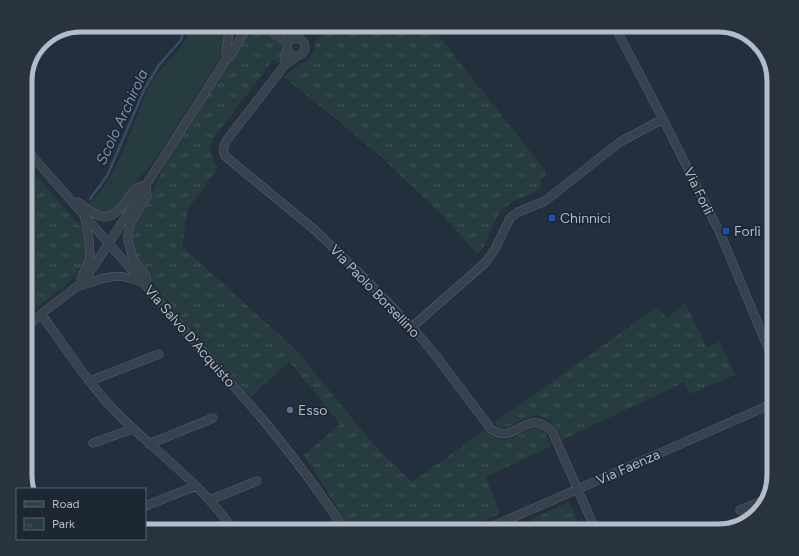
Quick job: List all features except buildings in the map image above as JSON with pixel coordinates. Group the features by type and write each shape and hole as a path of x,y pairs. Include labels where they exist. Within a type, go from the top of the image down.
{"street":[{"path":"227,58 226,53 229,32"},
{"path":"32,322 84,281 244,32"},
{"path":"275,32 290,43 302,40 305,46 303,52 284,66"},
{"path":"283,32 290,43 291,54 297,56"},
{"name":"Via Forlì","path":"618,32 720,233 767,345"},
{"path":"284,66 290,43"},
{"name":"Via Paolo Borsellino","path":"284,66 226,141 223,149 225,156 316,231 412,327 491,429 499,433 508,434 532,422 542,424 552,431 577,489"},
{"path":"412,327 485,263 495,249 510,218 518,212 545,201 620,142 663,119"},
{"name":"Via Salvo D'Acquisto","path":"32,156 283,444 341,524"},
{"path":"55,182 90,212 101,217 115,214 122,208 136,188 146,184"},
{"path":"78,286 114,275 130,277 146,286 146,276 133,259 128,241 128,234 131,222 147,196 146,184"},
{"path":"78,286 90,257 89,239 84,214"},
{"path":"41,314 107,403 132,429 196,486 210,500 229,524"},
{"path":"90,381 159,354"},
{"name":"Via Faenza","path":"498,524 767,406"},
{"path":"149,444 213,418"},
{"path":"93,443 132,429"},
{"path":"210,500 257,481"},
{"path":"146,506 196,486"},
{"path":"577,489 593,524"},
{"path":"740,510 759,502"}],"green space":[{"path":"189,32 225,32 224,46 220,58 154,161 135,183 124,200 113,210 107,212 96,210 88,205 105,185 112,173 124,148 148,88 155,77 179,49"},
{"path":"252,32 268,32 276,38 282,46 283,56 280,64 273,60 213,139 211,154 218,168 188,209 182,246 298,352 373,444 412,482 485,430 494,438 503,440 510,439 531,429 537,429 544,432 551,446 486,477 500,513 476,524 348,524 304,455 340,424 289,361 251,397 176,312 140,266 131,240 134,222 153,192 165,164 245,37"},
{"path":"325,32 436,32 545,170 546,174 540,179 541,186 535,192 513,202 504,208 496,219 482,249 478,254 434,207 379,155 284,77 298,65 308,61 314,51 315,42"},
{"path":"32,170 83,230 86,248 82,264 73,279 32,312"},
{"path":"685,303 707,347 720,342 735,375 690,394 684,382 562,440 554,425 543,417 529,417 511,426 505,427 500,427 494,423 657,307 667,318"},
{"path":"569,502 579,524 534,524 532,519"}],"waterway":[{"name":"Scolo Archirola","path":"90,199 107,176 145,88 159,65 181,40 183,32"}],"place":[{"name":"Chinnici","path":"552,218"},
{"name":"Forlì","path":"726,231"},
{"name":"Esso","path":"290,410"}]}
